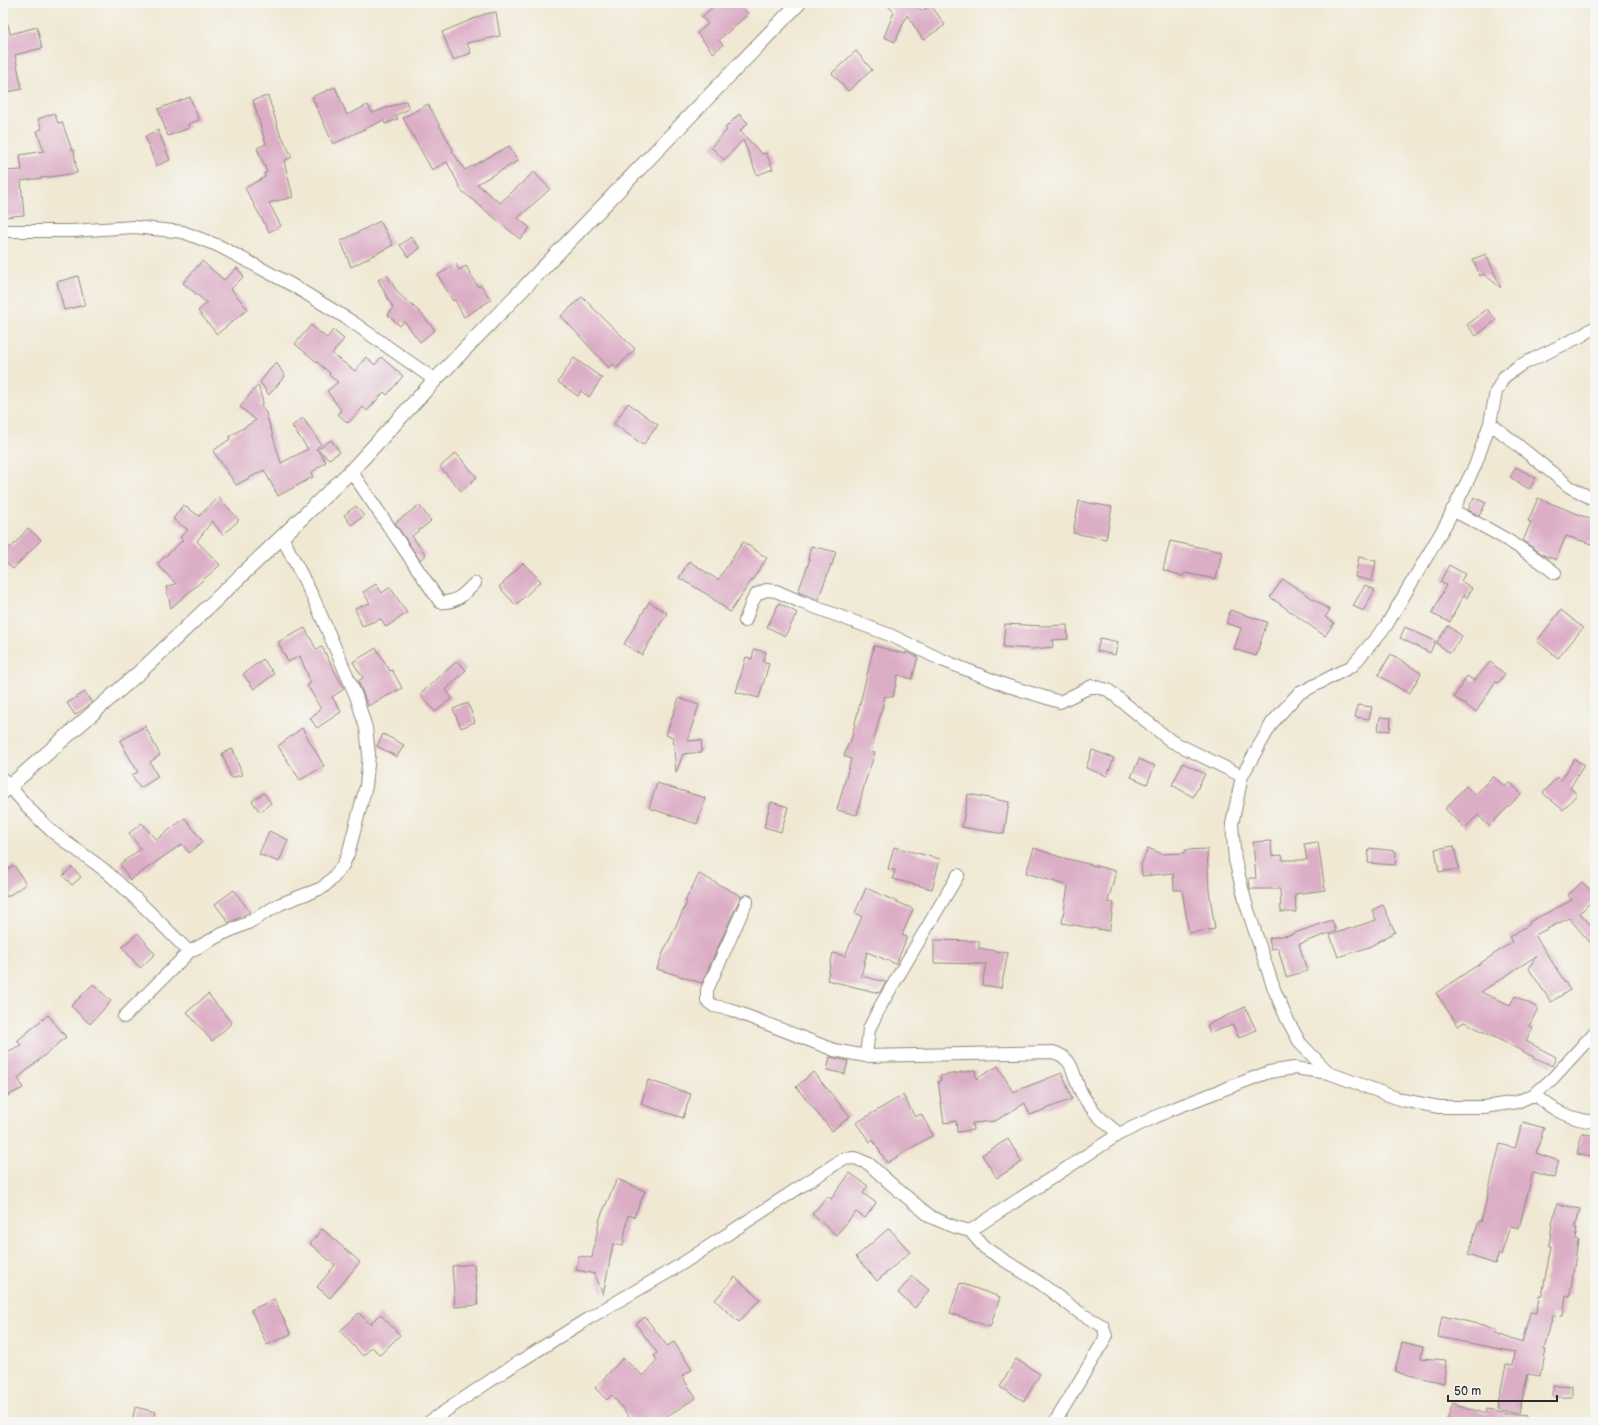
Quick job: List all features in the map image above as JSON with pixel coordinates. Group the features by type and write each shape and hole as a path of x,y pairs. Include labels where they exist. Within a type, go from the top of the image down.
{"street":[{"path":"189,952 151,912 108,873 54,833 5,786 142,670 351,471 435,380 799,3"},
{"path":"3,231 72,231 134,226 183,232 219,246 292,285 351,321 435,380"},
{"path":"1329,1073 1300,1043 1286,1017 1274,989 1246,904 1235,860 1232,824 1242,776 1272,723 1298,694 1352,666 1386,626 1452,510 1475,466 1490,423 1496,392 1504,377 1519,366 1583,335 1595,327"},
{"path":"1490,423 1570,487 1595,500"},
{"path":"351,471 440,602 448,603 458,599 476,584"},
{"path":"1452,510 1500,534 1530,553 1555,574"},
{"path":"124,1016 189,952 222,934 248,923 280,904 317,891 333,878 343,865 348,854 366,786 369,747 366,728 356,696 313,597 282,537"},
{"path":"745,621 752,602 757,594 766,590 776,591 801,602 890,635 942,660 1005,685 1060,702 1092,686 1108,690 1171,741 1242,776"},
{"path":"866,1056 869,1029 881,1005 958,875"},
{"path":"747,902 706,990 707,1001 714,1006 760,1021 834,1050 866,1056 1053,1052 1062,1054 1072,1066 1080,1091 1094,1111 1119,1134"},
{"path":"970,1231 1119,1134 1170,1110 1269,1072 1294,1068 1329,1073 1402,1100 1439,1107 1484,1107 1517,1102 1535,1094 1552,1079 1595,1032"},
{"path":"1535,1094 1556,1112 1573,1119 1595,1122"},
{"path":"429,1422 503,1372 676,1267 843,1159 855,1158 870,1164 891,1184 931,1217 952,1226 970,1231 985,1248 1040,1283 1080,1313 1100,1324 1105,1331 1106,1338 1055,1422"}],"building":[{"path":"717,3 739,3 748,14 719,40 723,45 713,53 697,33 708,24 702,17"},
{"path":"885,3 914,3 922,11 931,5 945,25 923,40 907,15 895,42 884,37 894,12"},
{"path":"496,12 500,36 467,43 471,53 453,60 442,32 485,14"},
{"path":"3,24 8,24 10,34 37,27 42,48 15,55 22,89 3,93"},
{"path":"856,51 872,70 848,91 832,73"},
{"path":"335,87 347,115 368,105 372,113 406,101 409,109 396,115 398,119 385,124 384,120 333,144 312,97"},
{"path":"268,96 281,137 282,136 292,157 284,161 293,197 269,203 281,226 269,232 245,188 265,177 264,173 267,172 257,148 266,144 253,100"},
{"path":"190,97 199,120 188,124 189,128 168,136 158,109"},
{"path":"428,104 453,150 452,151 465,170 509,146 518,161 477,184 500,203 534,172 550,189 518,218 530,228 520,239 462,191 447,162 432,170 403,118"},
{"path":"54,113 58,123 62,122 72,150 74,150 77,173 21,181 24,215 3,217 3,201 7,200 4,171 22,170 20,155 44,151 37,131 42,129 38,119"},
{"path":"739,114 748,123 740,131 762,154 766,153 773,169 757,175 743,140 724,160 711,147 727,130 725,128"},
{"path":"158,130 170,160 156,166 145,136"},
{"path":"380,221 393,245 351,267 341,241"},
{"path":"411,237 420,248 408,257 400,245"},
{"path":"1486,254 1501,288 1484,274 1480,276 1473,259"},
{"path":"202,261 224,280 237,268 244,276 231,289 248,309 217,334 198,311 207,303 183,283"},
{"path":"456,264 459,270 466,266 478,287 481,285 491,300 464,317 455,300 453,301 438,275"},
{"path":"387,275 398,293 421,313 435,330 420,342 404,321 400,326 388,315 393,308 378,280"},
{"path":"78,276 85,305 64,310 57,282"},
{"path":"582,297 635,349 617,368 612,364 609,368 561,316"},
{"path":"1487,309 1496,320 1476,336 1467,325"},
{"path":"311,325 327,338 333,330 344,339 332,354 355,371 366,357 375,365 381,357 403,376 387,395 384,392 367,411 363,407 348,423 338,414 341,410 327,391 338,382 329,375 330,373 295,344"},
{"path":"574,358 602,378 589,397 581,391 578,396 558,382"},
{"path":"276,362 285,376 269,395 260,382"},
{"path":"258,385 263,402 261,405 266,413 281,463 308,449 292,426 303,418 321,444 316,449 317,450 331,440 340,452 329,459 318,451 326,462 311,473 313,477 278,496 264,470 236,485 213,451 230,439 229,437 256,420 240,407"},
{"path":"628,403 658,425 643,445 614,424"},
{"path":"456,453 477,477 461,491 440,467"},
{"path":"1516,467 1536,478 1529,489 1510,477"},
{"path":"219,497 239,520 223,535 212,521 197,541 220,565 171,608 166,587 176,584 157,564 183,540 180,537 188,530 173,519 183,505 199,516"},
{"path":"1474,497 1486,503 1479,516 1468,510"},
{"path":"1538,498 1595,521 1595,545 1566,536 1556,560 1544,555 1523,541 1531,522 1528,521"},
{"path":"1079,501 1112,507 1106,539 1073,533"},
{"path":"419,505 431,521 412,536 426,555 420,560 395,523"},
{"path":"356,506 364,516 351,525 344,515"},
{"path":"28,528 41,540 13,569 3,560 3,541 11,548"},
{"path":"1170,541 1222,552 1216,579 1185,573 1183,576 1163,570"},
{"path":"743,542 767,558 730,612 708,595 679,578 689,561 718,580"},
{"path":"811,546 836,552 818,600 798,592 810,559 808,559"},
{"path":"1359,557 1376,561 1372,581 1355,577"},
{"path":"523,563 541,581 516,605 499,587"},
{"path":"1449,565 1465,574 1461,581 1472,588 1467,598 1463,595 1450,622 1432,614 1446,585 1440,582"},
{"path":"1283,579 1330,610 1325,617 1334,623 1325,636 1270,597"},
{"path":"376,584 382,593 390,587 407,613 386,627 381,619 362,626 355,608 370,603 363,592"},
{"path":"1365,585 1375,590 1363,611 1353,606"},
{"path":"649,602 667,613 642,655 624,644"},
{"path":"779,603 797,613 785,636 767,627"},
{"path":"1230,610 1267,622 1256,656 1234,649 1241,628 1226,623"},
{"path":"1561,610 1583,628 1558,658 1537,641"},
{"path":"1005,624 1043,626 1067,625 1068,639 1052,640 1053,647 1033,649 1003,647"},
{"path":"1448,626 1462,636 1450,653 1436,643"},
{"path":"1405,627 1435,641 1430,653 1400,638"},
{"path":"305,628 316,649 322,647 344,689 332,697 341,712 317,728 310,718 321,709 307,685 311,683 300,656 288,662 278,642"},
{"path":"1100,638 1118,642 1115,655 1097,651"},
{"path":"874,646 906,654 906,652 918,657 912,679 898,675 893,697 885,696 871,752 875,753 865,782 857,815 837,810 851,759 844,756 848,744 850,744"},
{"path":"376,648 390,671 392,670 402,688 368,706 358,681 363,678 353,662"},
{"path":"754,649 766,652 763,662 769,664 759,698 736,692 746,657 752,659"},
{"path":"1391,654 1421,673 1409,694 1378,675"},
{"path":"263,659 274,674 254,689 243,674"},
{"path":"457,661 466,670 446,690 452,698 435,712 420,694"},
{"path":"1490,662 1505,674 1498,683 1495,682 1476,712 1454,697 1467,676 1474,681"},
{"path":"85,692 92,703 75,715 67,703"},
{"path":"679,698 699,705 687,741 701,740 702,752 683,754 676,773 673,737 666,735"},
{"path":"468,703 475,722 461,728 453,709"},
{"path":"1358,705 1372,707 1369,719 1355,717"},
{"path":"1380,717 1391,718 1390,731 1378,730"},
{"path":"145,726 160,755 150,762 158,777 140,788 132,775 138,772 120,741"},
{"path":"302,728 324,766 300,780 278,746"},
{"path":"383,734 404,745 397,757 377,746"},
{"path":"233,749 242,775 231,778 222,753"},
{"path":"1092,750 1114,758 1107,776 1086,768"},
{"path":"1139,759 1155,766 1147,784 1131,777"},
{"path":"1574,759 1584,765 1570,788 1577,794 1563,810 1543,793 1557,777 1561,781"},
{"path":"1183,763 1205,774 1193,797 1172,785"},
{"path":"1493,776 1505,787 1510,782 1521,794 1489,826 1478,815 1465,828 1445,809 1466,786 1475,795"},
{"path":"657,783 705,798 697,824 649,808"},
{"path":"264,793 271,803 260,812 252,801"},
{"path":"968,794 1009,802 1004,834 962,827"},
{"path":"771,802 788,807 781,832 764,827"},
{"path":"185,818 203,842 189,853 182,844 130,880 120,864 141,849 129,833 142,823 156,840"},
{"path":"269,831 288,840 279,862 259,854"},
{"path":"1271,841 1272,856 1282,855 1283,860 1307,860 1304,844 1318,842 1325,890 1295,894 1296,912 1281,912 1280,889 1250,889 1249,878 1256,878 1253,842"},
{"path":"1454,846 1459,869 1439,872 1435,849"},
{"path":"894,847 940,859 932,889 893,879 895,870 888,869"},
{"path":"1034,848 1060,857 1116,871 1108,902 1114,903 1109,931 1062,923 1068,886 1026,873"},
{"path":"1148,848 1162,854 1185,853 1185,850 1207,849 1209,890 1215,929 1189,933 1182,890 1174,890 1173,873 1142,876 1141,865"},
{"path":"1369,848 1396,851 1395,865 1368,863"},
{"path":"14,865 26,884 7,897 3,890 3,873"},
{"path":"72,867 81,877 72,885 63,876"},
{"path":"699,874 741,896 702,983 657,969 665,947 687,902 685,901"},
{"path":"1582,882 1595,894 1595,898 1580,913 1595,930 1595,948 1569,918 1535,935 1570,990 1551,1002 1529,969 1536,956 1481,992 1510,1005 1515,996 1538,1008 1529,1026 1533,1028 1526,1041 1556,1057 1552,1066 1464,1022 1458,1026 1436,993 1512,942 1509,937 1530,924 1529,922 1572,900 1568,895"},
{"path":"866,888 913,909 902,935 907,937 896,964 867,952 861,976 886,982 879,993 827,980 833,953 845,956 862,916 855,913"},
{"path":"234,890 250,912 229,923 215,904"},
{"path":"1383,905 1395,932 1369,947 1338,957 1330,935 1376,920 1372,910"},
{"path":"1332,920 1336,931 1299,944 1307,971 1286,977 1278,948 1271,949 1269,938 1289,935"},
{"path":"138,933 155,954 140,968 122,947"},
{"path":"934,940 979,941 979,948 1008,953 1001,988 982,985 986,964 934,963"},
{"path":"93,984 111,1001 90,1024 71,1006"},
{"path":"208,994 232,1023 212,1041 187,1012"},
{"path":"1245,1007 1256,1030 1239,1038 1233,1025 1210,1033 1207,1025"},
{"path":"48,1015 66,1037 18,1078 23,1088 3,1098 3,1054 21,1045 17,1041"},
{"path":"830,1057 848,1061 845,1074 827,1070"},
{"path":"998,1066 1013,1092 1062,1073 1072,1099 1030,1115 1025,1103 995,1121 972,1123 973,1130 957,1132 956,1121 944,1123 938,1081 941,1080 940,1076 975,1070 976,1079"},
{"path":"813,1072 850,1116 832,1131 796,1087"},
{"path":"648,1080 691,1094 683,1118 641,1104"},
{"path":"903,1095 915,1117 921,1114 933,1135 887,1163 873,1140 870,1142 856,1123"},
{"path":"1523,1122 1544,1128 1536,1153 1559,1161 1554,1178 1533,1172 1519,1228 1510,1226 1501,1255 1499,1254 1495,1264 1468,1255 1479,1221 1481,1222 1500,1144 1515,1148"},
{"path":"1582,1133 1595,1136 1595,1158 1577,1154"},
{"path":"1008,1139 1022,1162 997,1178 982,1155"},
{"path":"850,1173 868,1186 863,1193 876,1203 865,1218 856,1212 836,1235 812,1214 828,1196 831,1199"},
{"path":"617,1179 645,1191 634,1217 628,1215 623,1246 613,1244 603,1295 595,1274 576,1270 579,1256 592,1258 600,1218"},
{"path":"1557,1204 1580,1209 1575,1228 1577,1228 1575,1239 1578,1240 1570,1296 1566,1295 1563,1316 1553,1315 1544,1350 1546,1350 1540,1376 1528,1374 1519,1413 1497,1408 1506,1365 1513,1365 1515,1352 1438,1337 1442,1316 1483,1325 1496,1330 1495,1333 1522,1343 1530,1312 1537,1313 1539,1295 1542,1295 1551,1246 1549,1246 1552,1224"},
{"path":"889,1228 910,1252 877,1281 856,1257"},
{"path":"322,1229 360,1262 330,1298 317,1287 335,1265 310,1244"},
{"path":"474,1264 478,1305 455,1307 452,1266"},
{"path":"912,1276 929,1290 915,1308 898,1293"},
{"path":"735,1277 760,1299 739,1322 715,1300"},
{"path":"960,1283 1000,1297 990,1327 950,1313"},
{"path":"274,1299 291,1334 267,1345 251,1310"},
{"path":"359,1313 370,1324 380,1314 400,1335 380,1355 372,1347 363,1356 340,1331"},
{"path":"645,1317 667,1346 674,1342 692,1370 682,1376 696,1398 657,1422 633,1422 612,1395 607,1400 595,1388 623,1358 643,1376 657,1361 654,1355 657,1353 636,1324"},
{"path":"1402,1342 1423,1347 1421,1358 1446,1360 1444,1383 1395,1372"},
{"path":"1016,1359 1040,1374 1024,1401 1000,1387"},
{"path":"1553,1385 1572,1386 1572,1397 1553,1397"},
{"path":"1453,1403 1486,1414 1487,1409 1526,1416 1525,1422 1446,1422"},
{"path":"135,1407 156,1412 154,1422 132,1422"}]}
